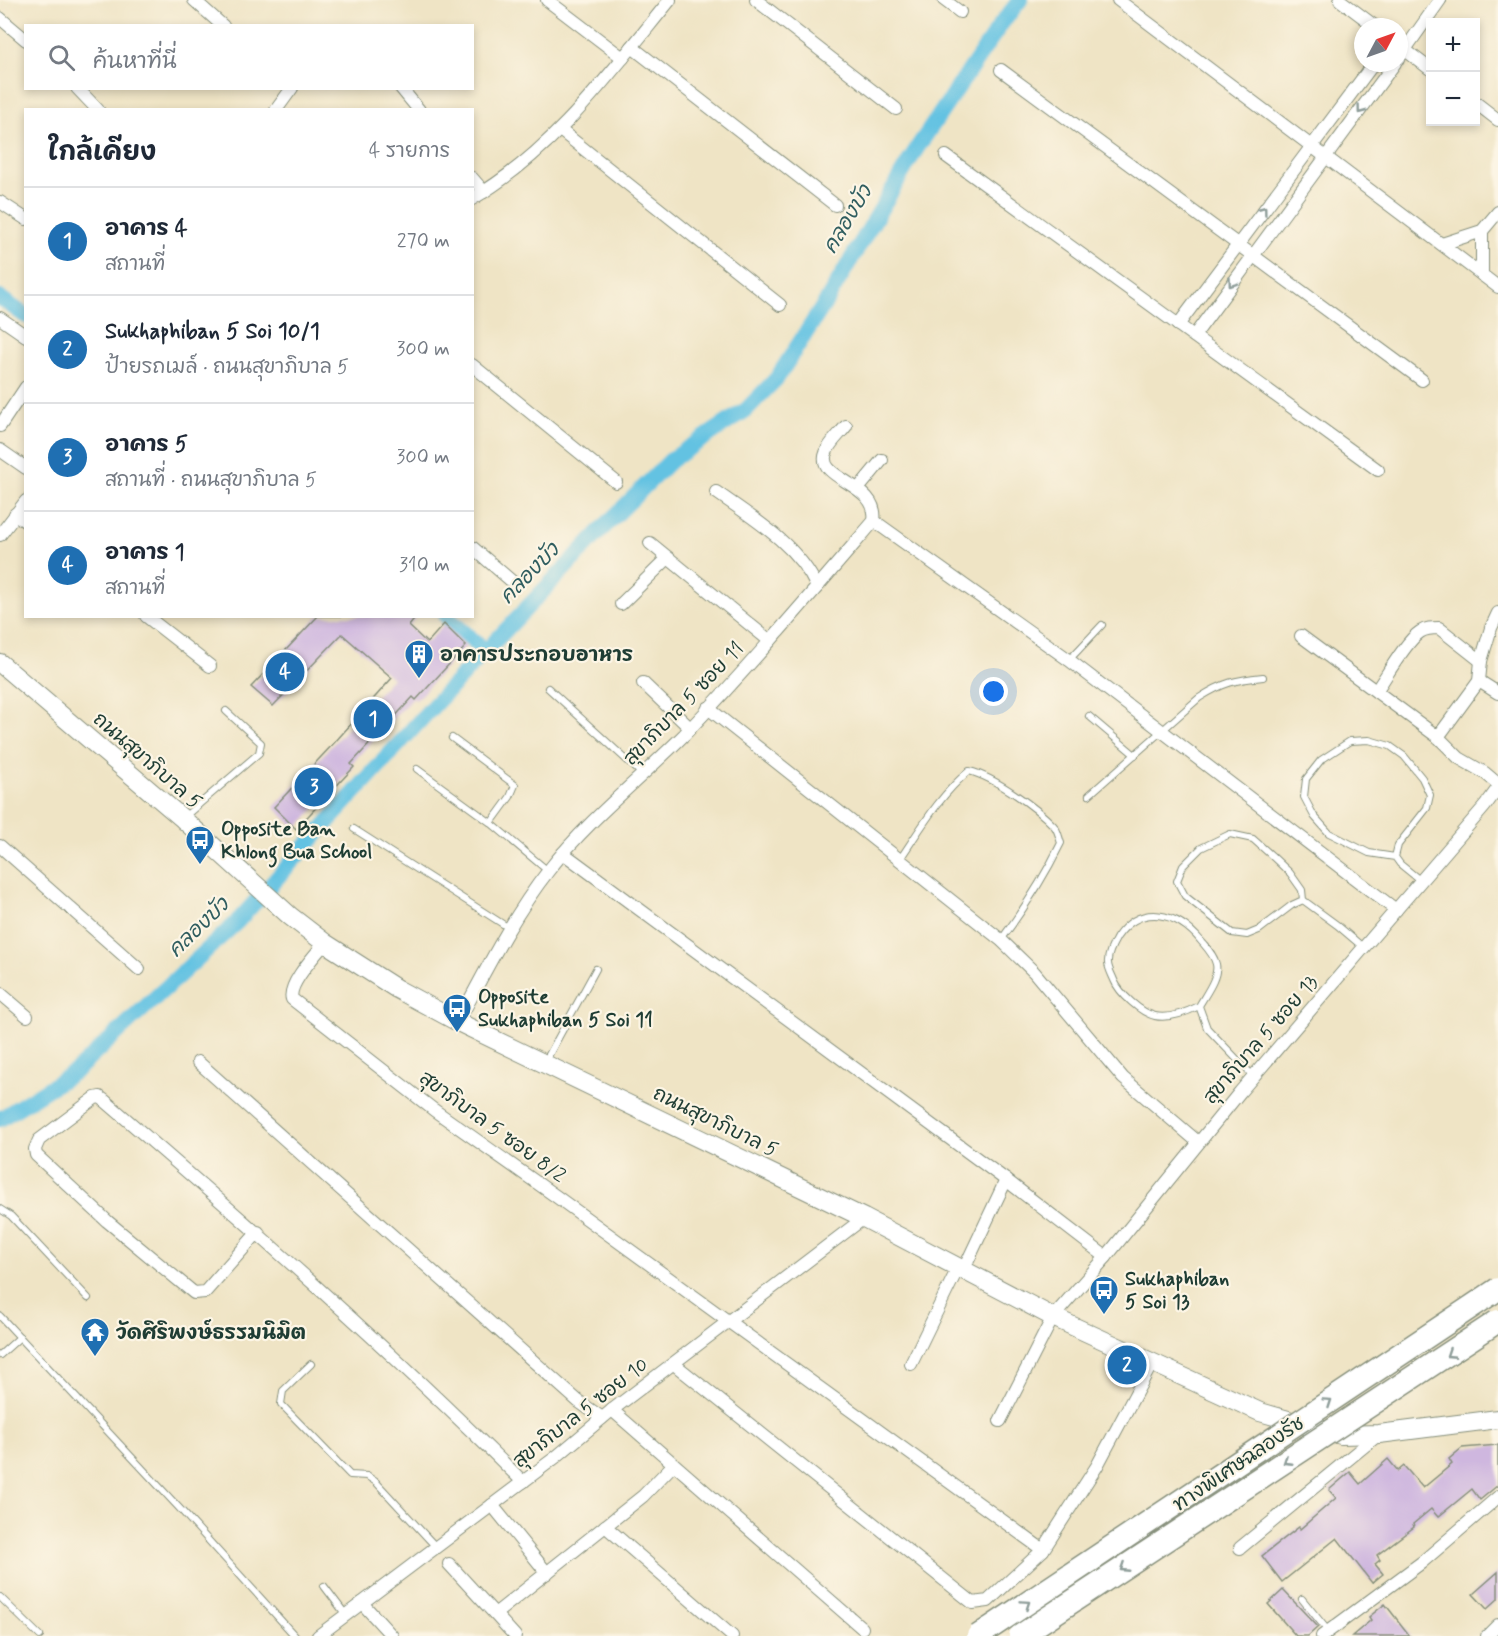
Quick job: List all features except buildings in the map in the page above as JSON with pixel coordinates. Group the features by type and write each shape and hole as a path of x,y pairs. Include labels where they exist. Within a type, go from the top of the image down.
{"highway":[{"name":"ทางพิเศษฉลองรัช","path":"978,1636 1498,1289"},
{"name":"ทางพิเศษฉลองรัช","path":"1020,1636 1498,1321"}],"street":[{"path":"194,0 221,24"},
{"path":"547,0 622,58"},
{"path":"478,196 560,130 670,0"},
{"path":"756,0 896,109"},
{"path":"944,0 960,12"},
{"path":"1118,0 1498,287"},
{"path":"1340,0 1364,18"},
{"path":"1408,42 1440,0"},
{"path":"0,18 24,38"},
{"path":"632,47 835,205"},
{"path":"1408,55 1426,66"},
{"path":"1001,70 1422,381"},
{"path":"1178,324 1367,72"},
{"path":"1194,336 1388,72"},
{"path":"79,90 96,108"},
{"path":"277,108 291,90"},
{"path":"403,90 417,108"},
{"path":"1480,106 1498,120"},
{"path":"560,130 780,306"},
{"path":"946,156 1378,470"},
{"path":"0,202 24,218"},
{"path":"1442,244 1482,231 1498,212"},
{"path":"1482,231 1482,275"},
{"path":"0,318 24,335"},
{"path":"474,367 616,482"},
{"path":"0,426 24,390"},
{"path":"846,426 825,454 825,462 835,474 867,496 876,512 874,521 1069,660 1396,910"},
{"path":"0,450 24,467"},
{"path":"858,489 882,460"},
{"path":"716,492 797,556 810,571 817,587"},
{"path":"0,535 20,518"},
{"name":"สุขาภิบาล 5 ซอย 11","path":"458,1022 509,928 563,853 690,728 770,641 874,521"},
{"path":"650,543 770,641"},
{"path":"474,549 515,584"},
{"path":"621,604 668,558"},
{"path":"1438,737 1479,681 1481,661 1498,613"},
{"path":"149,618 210,666"},
{"path":"1376,692 1409,644 1419,632 1430,627 1439,628 1481,661"},
{"path":"1301,636 1438,737 1459,758 1485,773 1498,786"},
{"name":"ถนนสุขาภิบาล 5","path":"0,663 183,819 290,916 325,943 397,989 458,1022 864,1218 1053,1317 1260,1412 1341,1435 1379,1434 1498,1419"},
{"path":"1479,681 1498,693"},
{"path":"643,683 690,728"},
{"path":"708,708 1001,940 1034,972 1124,1078 1198,1142"},
{"name":"สุขาภิบาล 5 ซอย 13","path":"1000,1421 1053,1317 1106,1257 1198,1142 1421,881 1498,786"},
{"path":"0,846 140,969"},
{"path":"563,853 1006,1180 1106,1257"},
{"name":"สุขาภิบาล 5 ซอย 8/2","path":"325,943 296,982 291,991 292,999 435,1110 728,1323"},
{"path":"0,993 27,1016"},
{"path":"198,1062 569,1393 602,1419"},
{"path":"258,1232 205,1292 194,1293 107,1221 36,1155 36,1145 39,1140 95,1098 100,1097 258,1232 459,1418 523,1482"},
{"path":"911,1364 1006,1180"},
{"name":"สุขาภิบาล 5 ซอย 10","path":"323,1635 345,1615 523,1482 612,1410 864,1218"},
{"path":"728,1323 1043,1550"},
{"path":"674,1364 973,1603 987,1601 1043,1550 1097,1466 1152,1363"},
{"path":"612,1410 862,1628"},
{"path":"1240,1548 1379,1434"},
{"path":"495,1614 643,1496 673,1465"},
{"path":"1325,1634 1421,1563 1498,1497"},
{"path":"492,1504 547,1573"},
{"path":"605,1526 732,1636"},
{"path":"449,1564 515,1636"},
{"path":"362,1603 392,1636"},
{"path":"1487,1636 1498,1625"}],"lane":[{"path":"1069,660 1102,625"},
{"path":"1089,795 1199,698 1216,687 1234,680 1263,677"},
{"path":"548,688 642,774"},
{"path":"183,819 259,753 261,743 226,711"},
{"path":"1089,716 1135,755"},
{"path":"452,738 515,785 510,797 491,823"},
{"path":"1395,857 1398,844 1427,808 1430,795 1422,778 1404,756 1390,746 1369,740 1350,741 1322,760 1305,779 1304,797 1314,816 1329,833 1369,853 1395,857 1421,881"},
{"path":"417,769 491,823 548,872"},
{"path":"900,859 935,806 969,771 984,775 1029,806 1056,828 1061,843 1048,871 1027,905 1001,940"},
{"path":"354,829 509,928"},
{"path":"1303,900 1292,905 1259,930 1247,935 1232,933 1185,896 1177,881 1183,866 1201,848 1230,834 1253,839 1290,873 1302,890 1303,900 1364,948"},
{"path":"1199,1006 1187,1012 1154,1016 1133,1004 1116,984 1108,963 1112,945 1125,926 1144,915 1163,916 1191,929 1211,952 1217,965 1211,985 1199,1006 1207,1028 1253,1077"},
{"path":"545,1063 596,969"},
{"path":"0,1209 11,1216 88,1298"},
{"path":"0,1316 182,1510 295,1636"},
{"path":"0,1355 20,1337"},
{"path":"311,1364 284,1391 281,1404 350,1475 367,1476 376,1482 436,1547"},
{"path":"324,1586 345,1615"},
{"path":"0,1597 40,1636"},
{"path":"1302,1599 1325,1634"}],"waterway":[{"name":"คลองบัว","path":"0,1119 76,1071 236,923 436,703 608,523 671,460 746,410 777,378 827,300 917,148 1001,24 1020,0"},
{"path":"0,298 24,315"},
{"path":"448,618 485,651"}],"place":[{"name":"อาคาร 1","path":"285,672"},
{"name":"อาคารประกอบอาหาร","path":"419,680"},
{"name":"อาคาร 4","path":"373,719"},
{"name":"อาคาร 5","path":"314,787"},
{"name":"Opposite Ban Khlong Bua School","path":"200,866"},
{"name":"Opposite Sukhaphiban 5 Soi 11","path":"457,1034"},
{"name":"Sukhaphiban 5 Soi 13","path":"1104,1316"},
{"name":"วัดศิริพงษ์ธรรมนิมิต","path":"95,1358"},
{"name":"Sukhaphiban 5 Soi 10/1","path":"1127,1365"}]}
